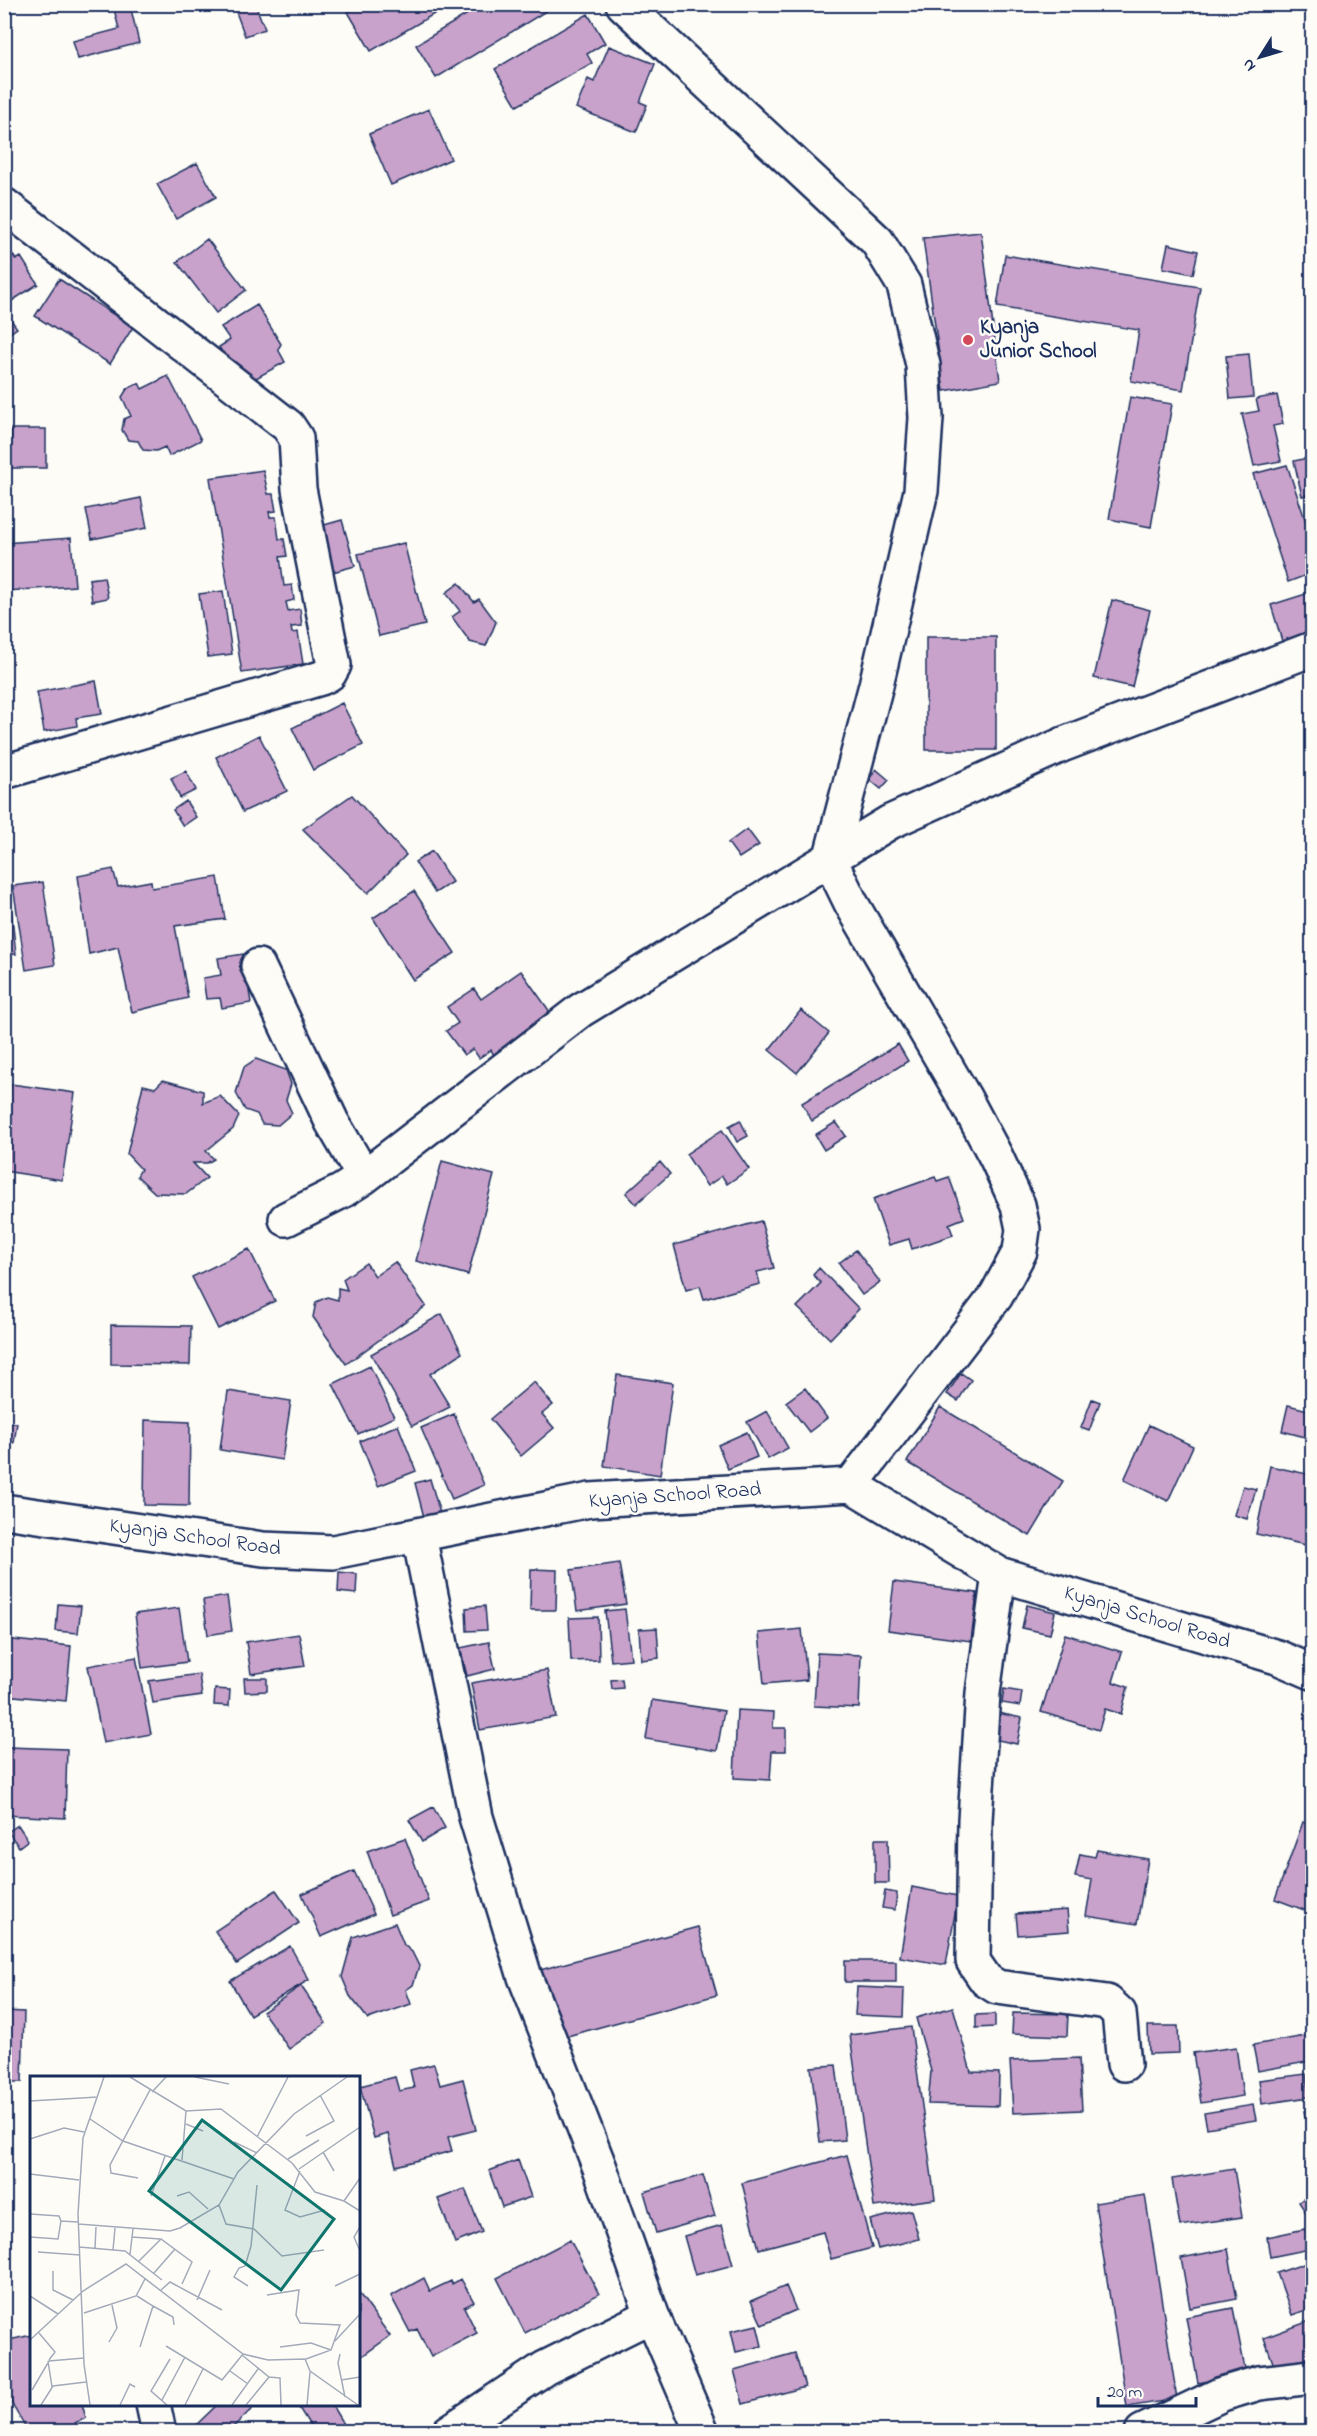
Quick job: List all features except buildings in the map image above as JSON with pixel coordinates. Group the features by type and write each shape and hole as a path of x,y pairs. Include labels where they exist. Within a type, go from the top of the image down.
{"street":[{"path":"623,4 877,242 904,285 922,365 926,418 921,490 871,707 830,860 851,903 996,1157 1018,1205 1023,1229 1020,1251 996,1296 851,1485"},
{"path":"4,205 288,426 296,438 299,489 334,665 329,674 321,678 53,759 4,771"},
{"path":"286,1219 342,1191 364,1177 581,1010 890,822 1043,753 1312,649"},
{"path":"258,966 332,1122 364,1177"},
{"name":"Kyanja School Road","path":"4,1510 300,1552 333,1552 590,1500 851,1485 999,1574 1277,1657 1312,1672"},
{"path":"419,1536 476,1817 525,1977 592,2147 652,2315 702,2432"},
{"path":"999,1574 983,1693 975,1820 973,1961 978,1971 997,1987 1107,2002 1115,2007 1119,2013 1124,2064"},
{"path":"449,2432 545,2368 652,2315"},
{"path":"1142,2432 1222,2394 1258,2383 1312,2377"},
{"path":"153,2406 159,2432"}],"place":[{"name":"Kyanja Junior School","path":"968,340"}]}
